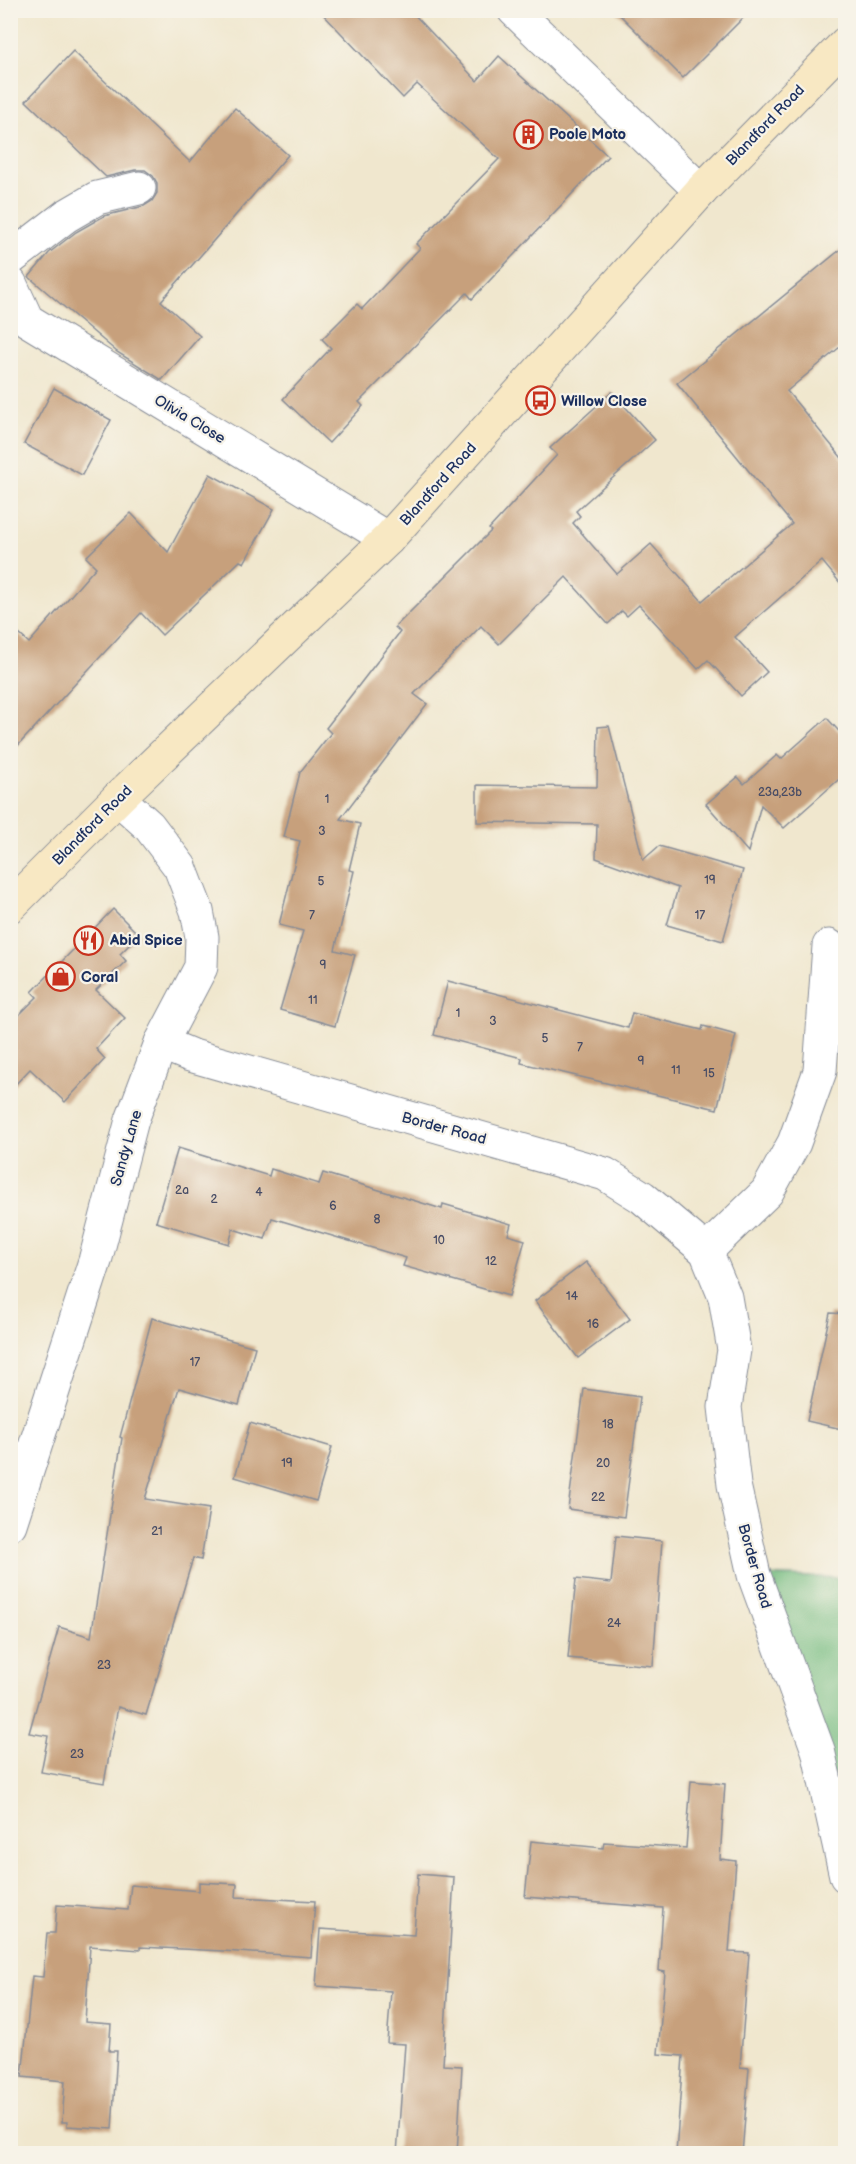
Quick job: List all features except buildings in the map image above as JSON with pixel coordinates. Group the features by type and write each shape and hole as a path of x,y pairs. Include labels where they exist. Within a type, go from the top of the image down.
{"main road":[{"name":"Blandford Road","path":"10,906 118,798 388,539 702,191 846,43"}],"street":[{"path":"514,10 702,191"},
{"path":"10,259 66,216 97,198 140,188"},
{"name":"Olivia Close","path":"10,284 27,320 388,539"},
{"name":"Sandy Lane","path":"10,1524 95,1261 132,1120 161,1043 201,967 202,937 198,911 180,867 148,826 118,798"},
{"path":"706,1251 767,1192 794,1143 820,1071 829,946"},
{"name":"Border Road","path":"161,1043 189,1055 604,1174 642,1197 706,1251 725,1297 734,1350 725,1407 734,1485 754,1575 818,1750 846,1876"}],"green space":[{"path":"754,1575 845,1578 845,1771 823,1776"}],"place":[{"name":"Poole Moto","path":"528,134"},
{"name":"Willow Close","path":"540,401"},
{"name":"Abid Spice","path":"89,940"},
{"name":"Coral","path":"60,977"}]}
